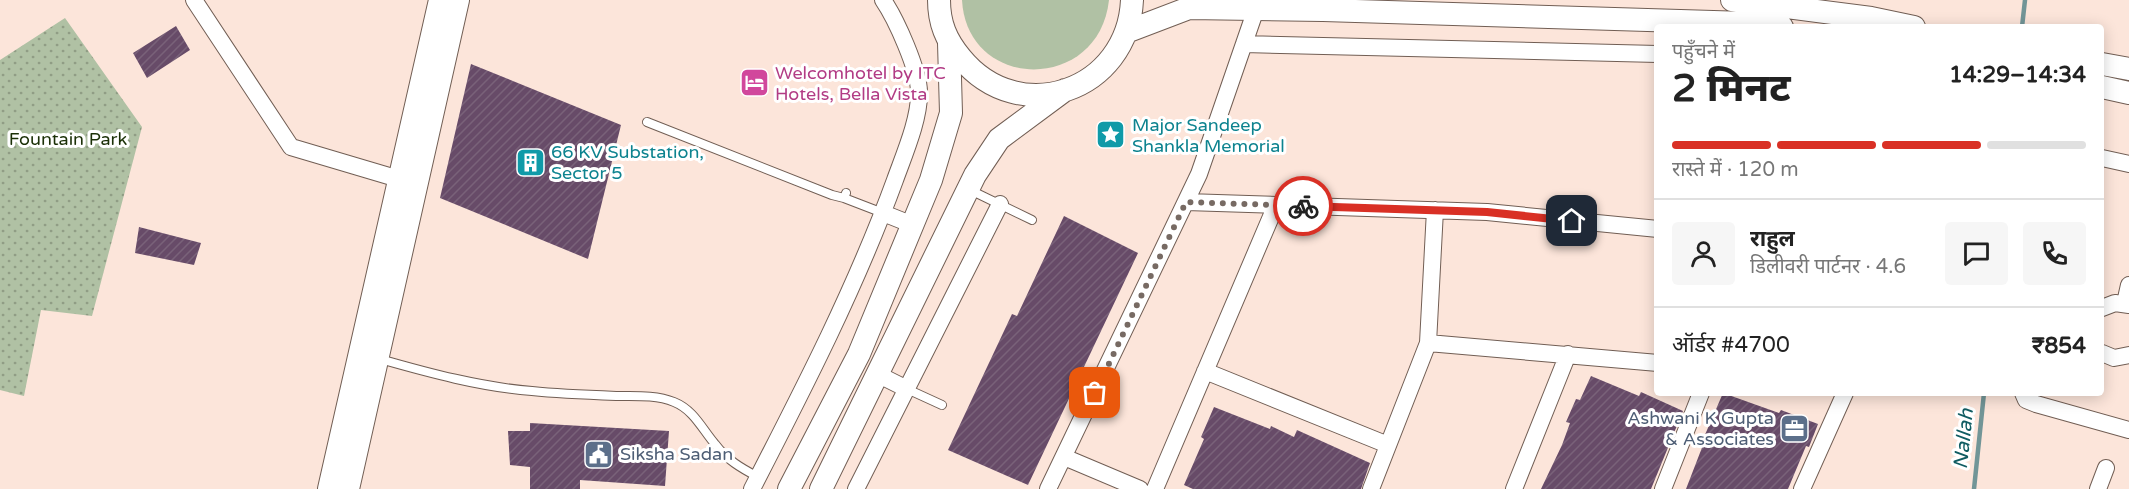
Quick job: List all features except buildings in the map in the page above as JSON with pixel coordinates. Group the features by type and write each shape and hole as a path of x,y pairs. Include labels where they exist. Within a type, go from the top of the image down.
{"street":[{"path":"194,0 291,147 408,182"},
{"path":"348,489 378,358 440,0"},
{"path":"329,489 408,182 458,0"},
{"path":"755,483 793,411 862,266 914,125 919,92 913,67 895,17 883,0"},
{"path":"935,4 949,43 974,74 1006,92 1041,96 1074,88 1093,76 1115,55 1126,32 1132,0"},
{"path":"1732,0 1825,6 1901,24"},
{"path":"1126,32 1190,8 1755,24"},
{"path":"1048,489 1199,174 1256,9"},
{"path":"789,489 859,354 931,180 951,113 949,43"},
{"path":"1244,44 1654,54"},
{"path":"2104,64 2129,69"},
{"path":"2104,87 2129,93"},
{"path":"821,489 975,175 999,139 1065,90"},
{"path":"2104,158 2129,164"},
{"path":"1186,202 1487,212 1654,229"},
{"path":"856,489 1000,204"},
{"path":"1155,489 1276,205"},
{"path":"1371,489 1428,343 1435,210"},
{"path":"883,213 912,225"},
{"path":"2104,307 2115,303 2127,304 2129,285"},
{"path":"1428,343 1654,363"},
{"path":"1514,489 1568,354"},
{"path":"2104,354 2114,358 2129,355"},
{"path":"1205,371 1388,445"},
{"path":"877,374 907,389"},
{"path":"1663,489 1700,396"},
{"path":"1802,489 1844,396"},
{"path":"2024,396 2026,400 2036,404 2129,430"},
{"path":"1064,457 1140,489"},
{"path":"2098,489 2106,468"}],"lane":[{"path":"647,122 832,195 845,195 883,213"},
{"path":"968,189 1032,220"},
{"path":"378,358 471,381 531,391 654,397 674,402 689,411 732,463 755,483"},
{"path":"907,389 942,405"}],"green space":[{"path":"962,0 1109,0 1100,30 1083,52 1059,65 1034,69 1008,65 986,52 969,30"},
{"name":"Fountain Park","path":"65,18 142,127 92,316 41,310 24,396 0,390 0,60"}],"waterway":[{"name":"Nallah","path":"2022,24 2025,0"},
{"name":"Nallah","path":"1974,489 1984,396"}],"way so far":[{"path":"1095,393 1186,202 1303,206"}],"place":[{"name":"Welcomhotel by ITC Hotels, Bella Vista","path":"754,83"},
{"name":"Major Sandeep Shankla Memorial","path":"1111,135"},
{"name":"66 KV Substation, Sector 5","path":"530,162"},
{"name":"Ashwani K Gupta & Associates","path":"1795,428"},
{"name":"Siksha Sadan","path":"599,454"}],"route":[{"path":"1303,206 1487,212 1572,221"}]}
